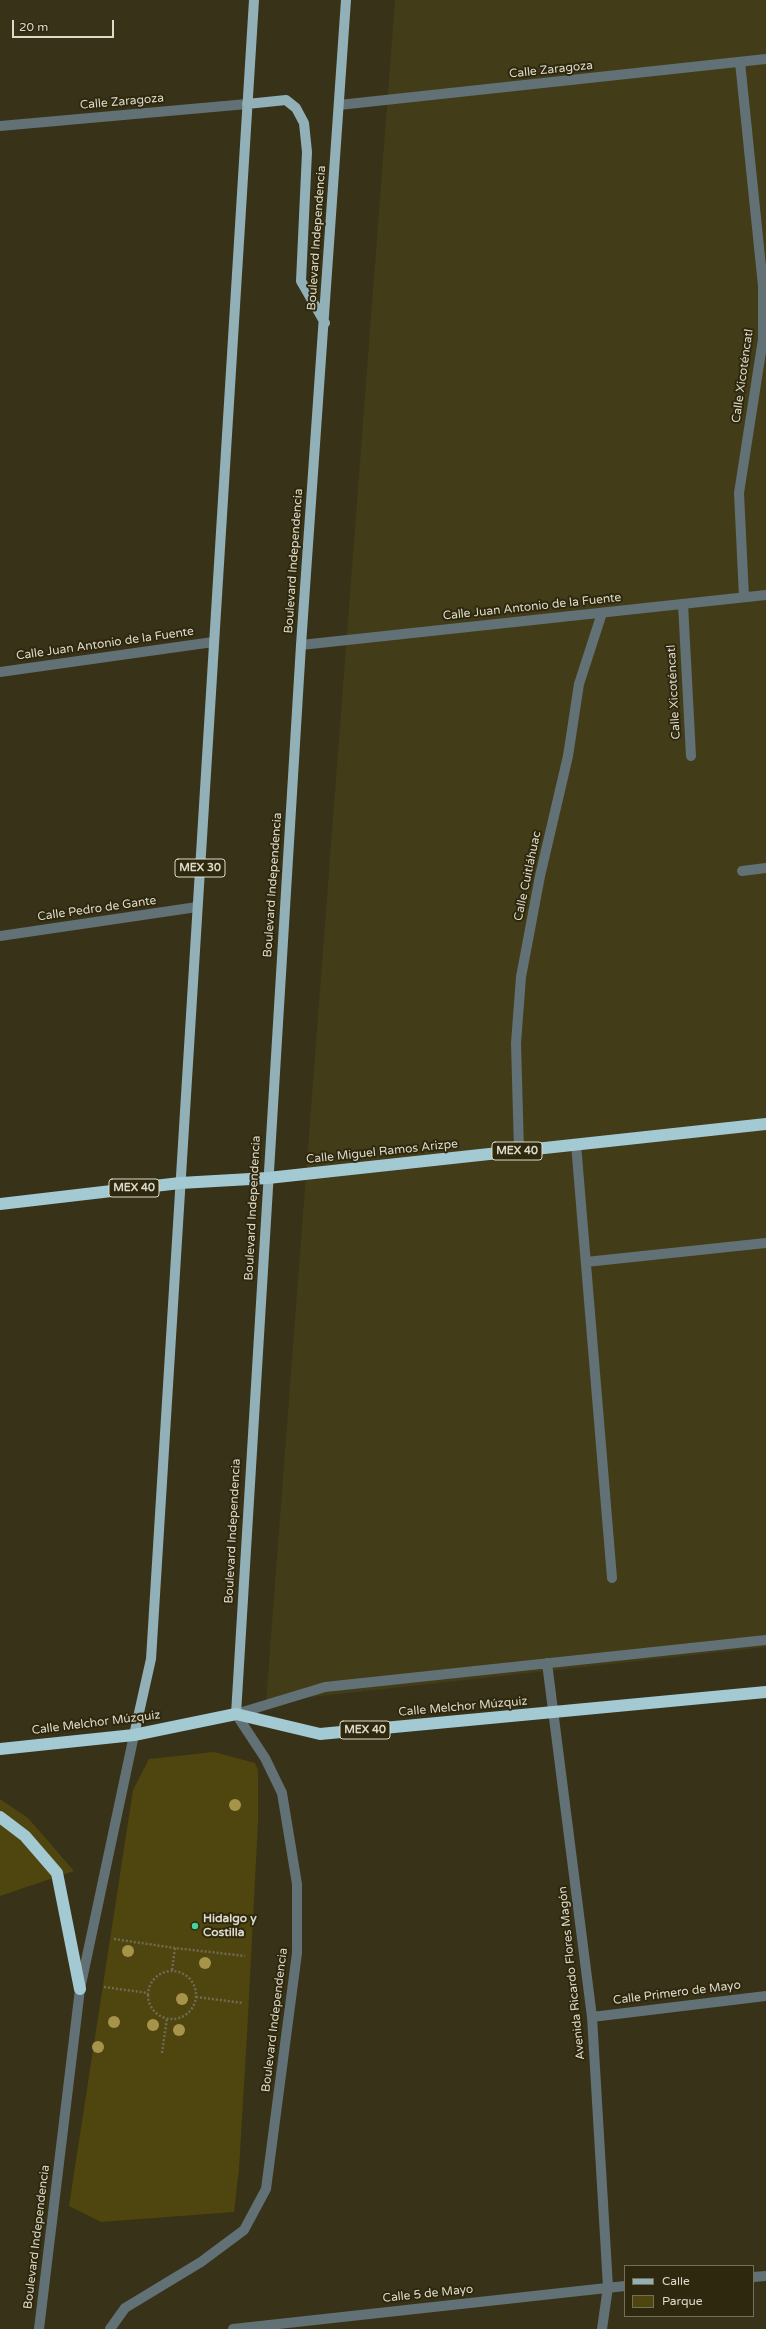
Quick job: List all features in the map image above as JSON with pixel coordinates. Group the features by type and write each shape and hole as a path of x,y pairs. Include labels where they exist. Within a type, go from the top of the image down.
{"highway":[{"name":"Calle Miguel Ramos Arizpe","path":"0,1204 180,1183 268,1178 766,1124"},
{"name":"Calle Melchor Múzquiz","path":"0,1749 134,1735 236,1714 320,1734 766,1692"},
{"path":"0,1817 25,1836 58,1873 80,1989"}],"main road":[{"name":"Boulevard Independencia","path":"134,1735 151,1659 254,0"},
{"name":"Boulevard Independencia","path":"236,1714 301,645 325,324 346,0"},
{"path":"247,104 286,100 296,108 304,123 307,152 301,280 325,324"}],"street":[{"name":"Calle Zaragoza","path":"339,105 766,60"},
{"name":"Calle Xicoténcatl","path":"740,62 763,286 763,332 739,493 744,597"},
{"name":"Calle Zaragoza","path":"0,126 247,104"},
{"name":"Calle Juan Antonio de la Fuente","path":"301,645 766,595"},
{"name":"Calle Xicoténcatl","path":"682,604 691,756"},
{"name":"Calle Cuitláhuac","path":"519,1151 516,1043 522,978 540,876 568,756 579,684 602,612"},
{"name":"Calle Juan Antonio de la Fuente","path":"0,672 213,642"},
{"path":"742,871 766,868"},
{"name":"Calle Pedro de Gante","path":"0,936 197,907"},
{"path":"576,1144 612,1578"},
{"path":"586,1262 766,1243"},
{"path":"236,1714 325,1687 766,1640"},
{"name":"Avenida Ricardo Flores Magón","path":"547,1663 592,2017 608,2287 602,2329"},
{"name":"Boulevard Independencia","path":"110,2329 125,2308 200,2262 244,2230 266,2189 297,1953 297,1884 282,1793 265,1758 236,1714"},
{"name":"Boulevard Independencia","path":"39,2329 80,1989 134,1735"},
{"name":"Calle Primero de Mayo","path":"592,2017 766,1996"},
{"path":"754,2277 766,2276"},
{"name":"Calle 5 de Mayo","path":"233,2329 624,2286"}],"path":[{"path":"112,1939 245,1956"},
{"path":"172,1970 175,1948"},
{"path":"172,1970 188,1976 195,1986 196,1997 192,2008 184,2016 167,2018 153,2009 148,1993 155,1977 166,1971 172,1970"},
{"path":"104,1987 148,1993"},
{"path":"196,1997 243,2003"},
{"path":"162,2053 167,2018"}],"shaded area":[{"path":"395,0 766,0 766,1647 266,1702"}],"green space":[{"path":"214,1752 255,1763 258,1770 258,1823 247,2035 239,2169 234,2212 101,2222 69,2206 133,1790 149,1759"},
{"path":"0,1799 28,1818 74,1871 0,1896"}],"place":[{"name":"Hidalgo y Costilla","path":"195,1926"}]}
